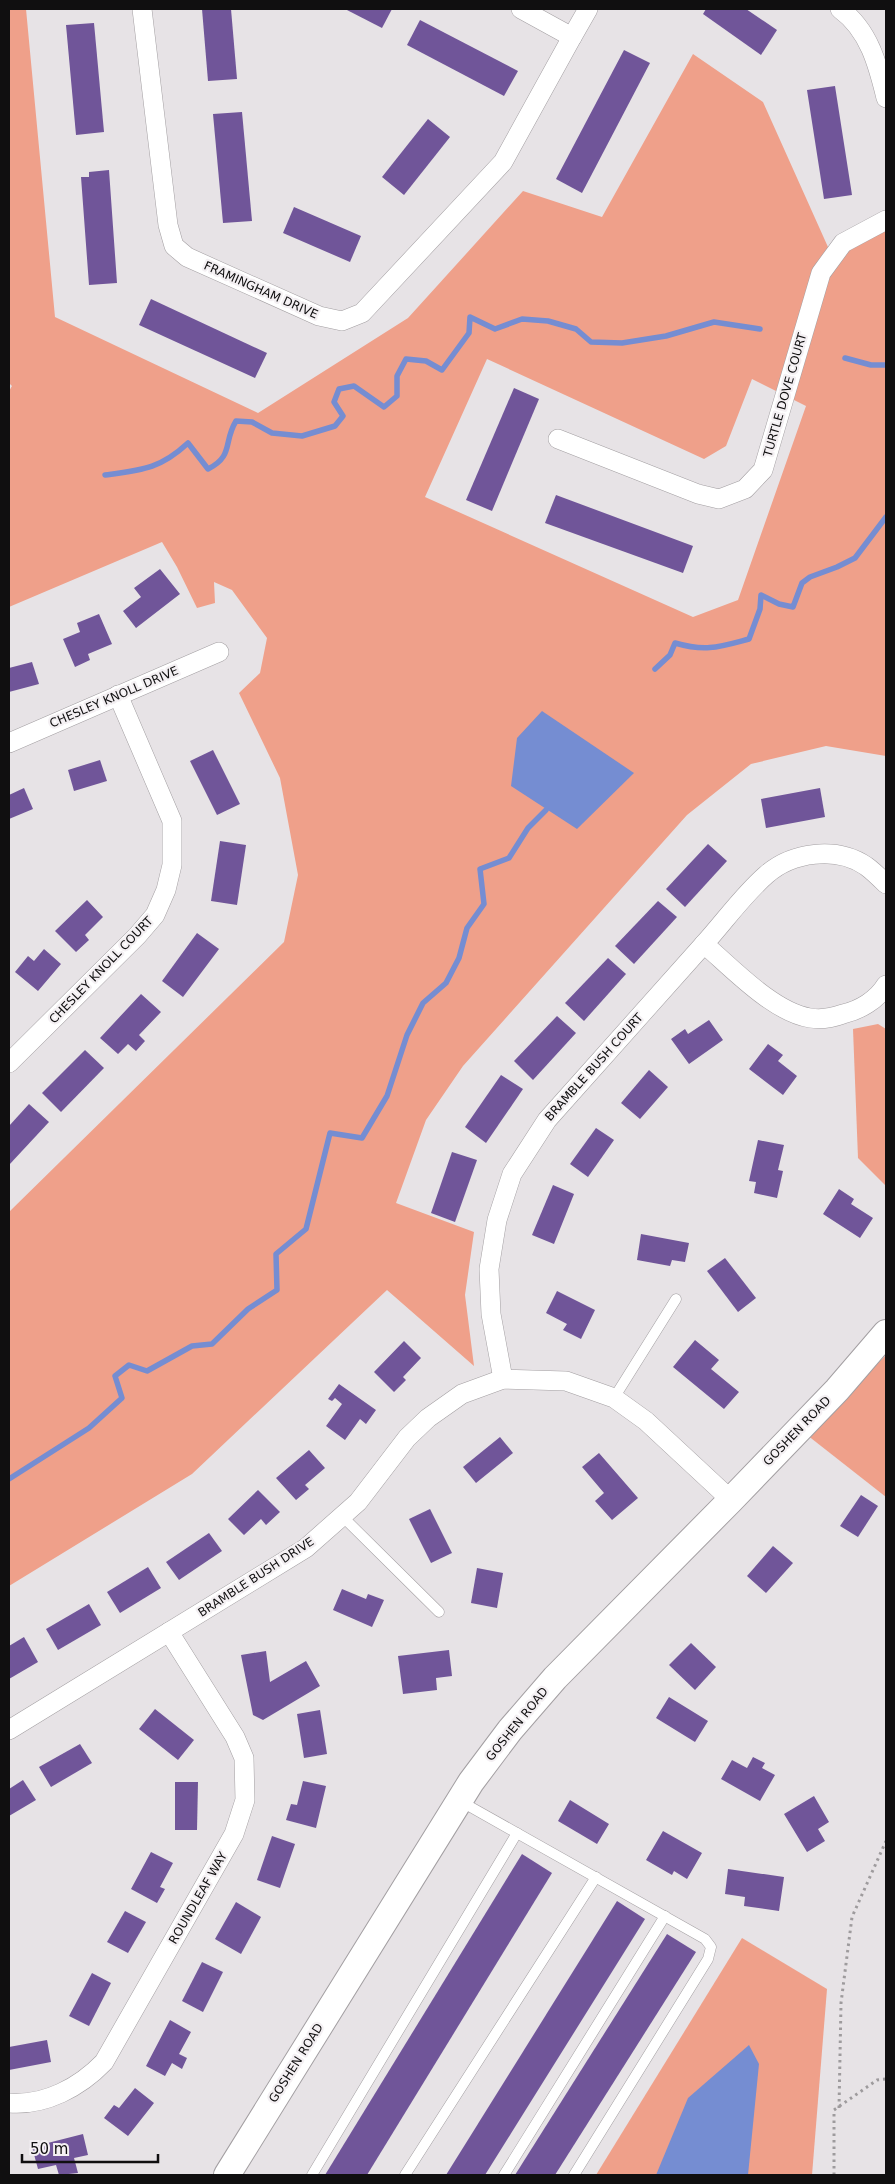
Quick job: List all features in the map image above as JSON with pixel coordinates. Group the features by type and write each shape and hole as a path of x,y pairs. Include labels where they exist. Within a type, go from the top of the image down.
{"street":[{"name":"FRAMINGHAM DRIVE","path":"142,9 168,225 174,246 187,257 319,316 342,321 362,313 503,162 588,9"},
{"path":"521,9 572,38"},
{"path":"840,9 859,26 869,43 883,72 886,98"},
{"name":"TURTLE DOVE COURT","path":"558,439 705,496 718,499 745,489 763,470 821,273 843,243 886,220"},
{"name":"CHESLEY KNOLL DRIVE","path":"9,743 219,652"},
{"name":"CHESLEY KNOLL COURT","path":"9,1063 137,936 155,915 166,890 172,865 172,821 118,695"},
{"name":"BRAMBLE BUSH COURT","path":"503,1379 491,1314 489,1269 497,1220 512,1174 547,1120 765,876 779,866 812,854 833,853 865,866 886,884"},
{"path":"704,944 777,1006 809,1018 827,1019 857,1011 881,993 886,985"},
{"name":"GOSHEN ROAD","path":"227,2175 459,1800 510,1730 555,1678 837,1390 886,1333"},
{"name":"BRAMBLE BUSH DRIVE","path":"9,1730 306,1548 358,1502 407,1438 428,1418 462,1394 503,1379 566,1381 614,1398 646,1421 731,1500"},
{"name":"ROUNDLEAF WAY","path":"9,2103 50,2098 88,2079 104,2062 234,1834 245,1800 244,1758 235,1737 169,1632"}],"lane":[{"path":"614,1398 676,1299"},
{"path":"342,1516 439,1612"},
{"path":"459,1800 705,1939 711,1947 708,1959 574,2175"},
{"path":"312,2175 517,1833"},
{"path":"405,2175 596,1877"},
{"path":"504,2175 665,1916"}],"path":[{"path":"839,2108 841,2003 852,1917 886,1841"},
{"path":"834,2175 834,2110 872,2083 886,2079"}],"shaded area":[{"path":"9,9 26,9 55,317 258,413 408,318 523,191 602,217 693,54 763,102 832,256 886,220 886,756 826,746 751,764 687,815 463,1066 426,1120 396,1203 474,1232 465,1295 474,1366 387,1290 192,1474 9,1586 9,1212 284,942 298,875 280,778 239,693 260,673 267,638 232,590 214,582 215,603 197,608 177,567 162,542 9,607 9,391 12,386 9,383","holes":["487,359 704,459 726,446 752,379 806,406 738,600 693,617 425,497"]},
{"path":"878,1024 886,1029 886,1186 858,1158 853,1029"},
{"path":"886,1355 886,1497 807,1435"},
{"path":"742,1938 827,1989 812,2175 596,2175"}],"water":[{"path":"542,711 634,773 577,829 511,786 517,738"},
{"path":"749,2045 759,2064 748,2175 656,2175 688,2098"}],"building":[{"path":"202,9 231,9 237,79 208,81"},
{"path":"345,9 392,9 382,28"},
{"path":"706,9 746,9 777,30 761,55 703,14"},
{"path":"420,20 518,71 504,96 407,45"},
{"path":"94,23 104,132 76,135 66,25"},
{"path":"624,50 650,63 582,193 556,179"},
{"path":"835,86 852,195 824,199 807,90"},
{"path":"242,112 252,221 223,223 213,114"},
{"path":"428,119 450,137 404,195 382,177"},
{"path":"109,170 117,283 89,285 81,177 89,177 89,172"},
{"path":"294,207 361,236 350,262 283,233"},
{"path":"151,299 267,353 255,378 139,325"},
{"path":"514,388 539,399 492,511 466,500"},
{"path":"556,495 693,546 683,573 545,523"},
{"path":"160,569 180,594 136,628 123,611 141,597 134,588"},
{"path":"99,614 112,644 88,654 90,660 75,667 63,639 80,632 77,623"},
{"path":"32,662 39,684 9,692 9,668"},
{"path":"213,750 240,804 217,815 190,761"},
{"path":"100,760 107,781 74,791 68,770"},
{"path":"24,788 33,809 9,819 9,795"},
{"path":"820,788 825,817 766,828 761,799"},
{"path":"220,841 246,845 237,905 211,901"},
{"path":"708,844 727,861 685,907 666,889"},
{"path":"87,900 103,917 85,935 89,940 76,952 55,931"},
{"path":"658,901 677,917 634,964 615,946"},
{"path":"197,933 219,949 183,997 162,981"},
{"path":"44,949 61,964 38,991 15,972 28,956 34,961"},
{"path":"608,958 626,974 584,1021 565,1003"},
{"path":"141,994 161,1012 139,1035 145,1041 136,1051 128,1044 118,1054 100,1038"},
{"path":"557,1016 576,1033 533,1080 514,1061"},
{"path":"709,1020 723,1040 689,1064 671,1039 685,1029 688,1034"},
{"path":"768,1044 783,1055 778,1061 797,1076 783,1095 749,1069"},
{"path":"85,1050 104,1068 61,1112 42,1093"},
{"path":"649,1070 668,1087 640,1119 621,1103"},
{"path":"501,1075 523,1089 486,1143 465,1127"},
{"path":"29,1104 49,1122 9,1165 9,1126"},
{"path":"596,1128 614,1140 588,1177 570,1164"},
{"path":"758,1140 784,1145 778,1170 783,1171 777,1198 754,1193 756,1182 749,1181"},
{"path":"452,1152 477,1160 455,1222 431,1213"},
{"path":"553,1185 574,1194 554,1244 532,1235"},
{"path":"839,1189 854,1199 851,1204 873,1218 860,1238 823,1214"},
{"path":"641,1234 689,1243 685,1262 672,1260 670,1266 637,1260"},
{"path":"725,1258 756,1298 738,1312 707,1271"},
{"path":"557,1291 595,1310 581,1339 563,1330 567,1324 546,1313"},
{"path":"695,1340 719,1360 711,1369 739,1392 724,1409 673,1367"},
{"path":"404,1341 421,1358 403,1377 406,1380 394,1392 374,1372"},
{"path":"339,1384 376,1410 366,1424 360,1419 345,1440 326,1426 342,1404 335,1398 332,1401 328,1399"},
{"path":"500,1437 513,1453 476,1483 463,1467"},
{"path":"309,1450 325,1468 305,1485 309,1489 296,1500 276,1478"},
{"path":"599,1453 638,1498 612,1520 595,1501 604,1493 582,1467"},
{"path":"258,1490 280,1512 266,1525 261,1519 244,1535 228,1519"},
{"path":"861,1495 878,1506 858,1537 840,1526"},
{"path":"430,1509 452,1553 431,1563 409,1519"},
{"path":"209,1533 222,1551 179,1580 166,1562"},
{"path":"773,1546 793,1563 766,1593 747,1576"},
{"path":"148,1567 161,1588 120,1613 107,1592"},
{"path":"477,1568 503,1573 497,1608 471,1603"},
{"path":"342,1589 366,1599 368,1594 384,1600 372,1627 333,1610"},
{"path":"89,1604 101,1625 58,1650 46,1629"},
{"path":"24,1637 38,1662 9,1679 9,1646"},
{"path":"691,1643 716,1667 695,1690 669,1665"},
{"path":"449,1650 452,1676 436,1678 437,1690 403,1694 398,1656"},
{"path":"266,1651 270,1682 306,1661 320,1686 263,1720 253,1715 241,1655"},
{"path":"669,1697 708,1721 695,1742 656,1718"},
{"path":"155,1709 194,1740 178,1760 139,1729"},
{"path":"320,1710 327,1754 304,1758 297,1714"},
{"path":"80,1744 92,1763 51,1787 39,1767"},
{"path":"753,1757 765,1763 762,1768 775,1775 760,1801 721,1779 732,1760 747,1768"},
{"path":"23,1780 36,1800 9,1816 9,1789"},
{"path":"303,1781 326,1786 316,1828 286,1820 291,1804 297,1805"},
{"path":"175,1782 198,1782 197,1830 175,1830"},
{"path":"814,1796 829,1822 818,1829 825,1841 807,1852 784,1814"},
{"path":"570,1800 609,1824 597,1844 558,1821"},
{"path":"663,1831 702,1853 687,1879 674,1871 672,1875 646,1860"},
{"path":"272,1836 295,1844 280,1888 257,1880"},
{"path":"151,1852 173,1863 160,1887 165,1889 157,1903 131,1889"},
{"path":"522,1854 552,1873 367,2175 325,2175"},
{"path":"728,1869 784,1877 779,1911 744,1906 745,1897 725,1894"},
{"path":"617,1901 645,1919 485,2175 446,2175"},
{"path":"236,1902 261,1917 241,1954 215,1939"},
{"path":"125,1911 146,1922 128,1953 107,1942"},
{"path":"667,1934 696,1952 555,2175 515,2175"},
{"path":"202,1962 223,1972 203,2012 182,2001"},
{"path":"92,1973 111,1983 89,2026 69,2016"},
{"path":"170,2020 191,2032 179,2054 187,2058 182,2069 172,2063 165,2076 146,2066"},
{"path":"47,2040 51,2062 9,2070 9,2047"},
{"path":"135,2088 154,2103 128,2136 104,2118 114,2105 119,2108"},
{"path":"83,2134 88,2155 74,2158 78,2173 59,2175 56,2165 38,2169 32,2147"}],"waterway":[{"path":"105,475 150,467 178,452 188,443 208,469 222,459 225,454 236,421 252,422 272,433 302,436 335,426 343,416 334,402 339,389 354,386 384,407 397,396 397,376 406,359 426,361 442,370 469,333 470,317 495,329 522,319 548,321 576,329 591,342 622,343 666,336 714,322 760,329"},
{"path":"845,358 871,365 886,365"},
{"path":"655,669 670,655 675,643 704,648 749,639 760,609 761,595 779,604 793,607 802,583 810,577 855,558 886,517"},
{"path":"9,1479 89,1428 122,1398 115,1376 129,1365 147,1371 192,1346 212,1344 248,1309 277,1290 276,1254 306,1229 330,1133 362,1138 387,1096 407,1035 423,1003 446,983 459,958 467,928 484,904 480,869 509,858 528,828 546,810"}]}
